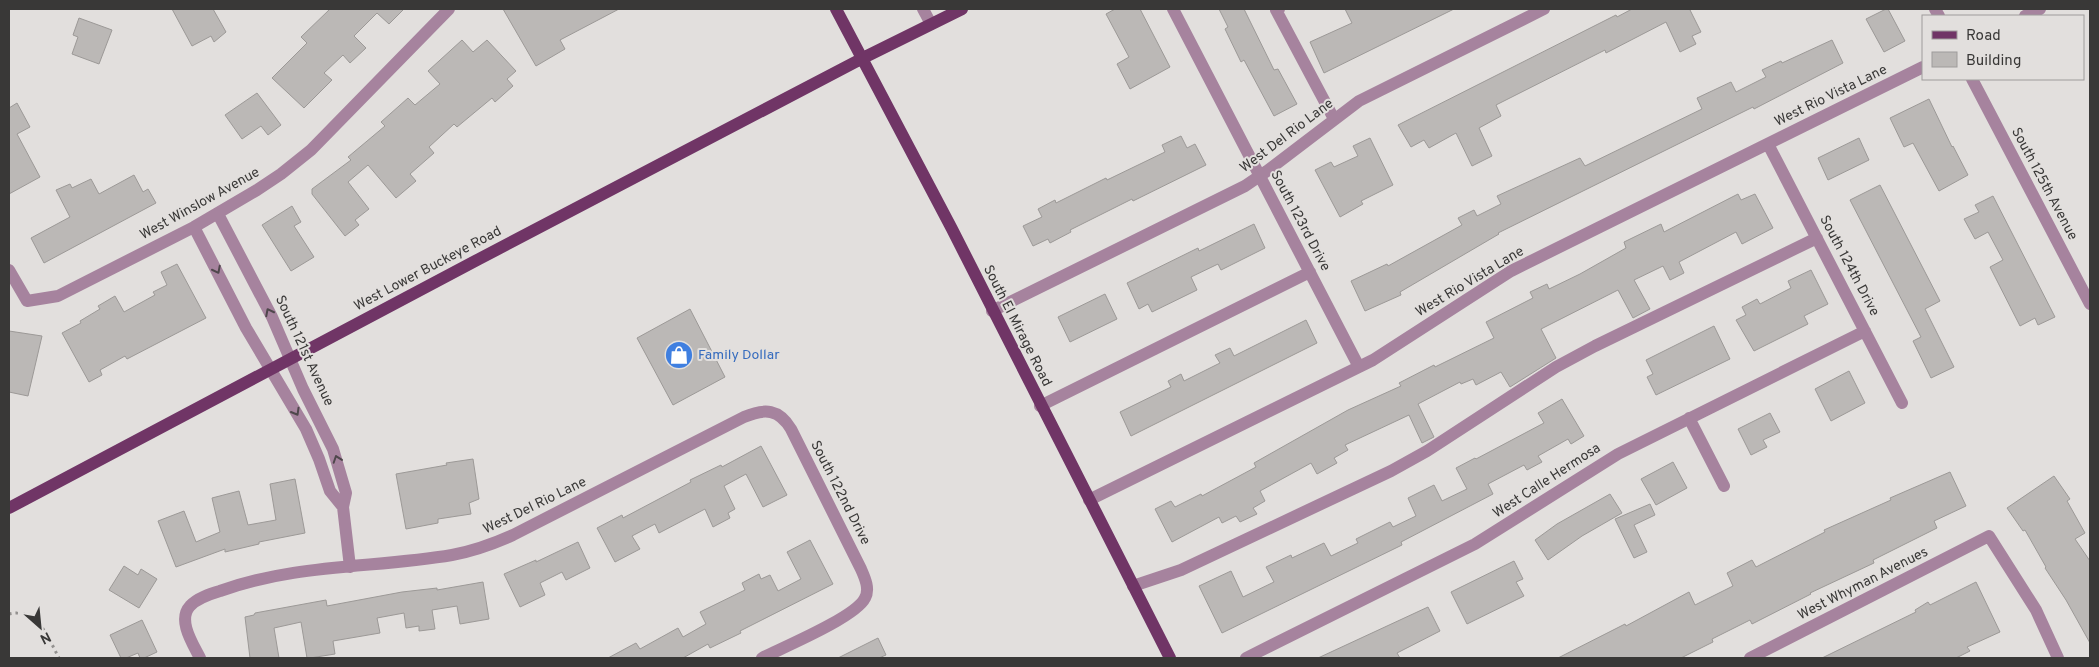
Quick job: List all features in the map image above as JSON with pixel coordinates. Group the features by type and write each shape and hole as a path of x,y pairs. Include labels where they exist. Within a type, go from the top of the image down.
{"main road":[{"name":"South El Mirage Road","path":"836,9 863,58 1170,658"},
{"name":"West Lower Buckeye Road","path":"9,508 290,358 863,58 962,9"}],"street":[{"name":"West Winslow Avenue","path":"9,270 27,301 58,296 218,214 265,185 311,150 449,9"},
{"path":"923,9 931,24"},
{"name":"South 123rd Drive","path":"1172,9 1359,367"},
{"path":"1279,9 1276,10 1334,119"},
{"name":"West Del Rio Lane","path":"992,311 1260,177 1334,119 1373,94 1544,9"},
{"path":"2027,15 2040,9"},
{"name":"West Rio Vista Lane","path":"1089,500 1359,367 1386,352 1511,271 1922,67"},
{"name":"South 125th Avenue","path":"1973,80 2090,304"},
{"name":"South 124th Drive","path":"1768,144 1902,403"},
{"name":"South 121st Avenue","path":"218,214 272,317 333,449 346,493 343,507 350,567"},
{"name":"South 121st Avenue","path":"194,227 246,328 271,368 312,442 330,492 343,507"},
{"path":"1133,586 1181,570 1398,467 1427,451 1588,349 1817,238"},
{"path":"1040,406 1310,272"},
{"name":"West Calle Hermosa","path":"1246,658 1475,544 1606,460 1865,331"},
{"name":"West Del Rio Lane","path":"200,658 189,634 185,615 189,606 197,600 244,583 277,575 445,556 483,548 513,535 744,417 763,410 772,411"},
{"name":"South 122nd Drive","path":"762,658 846,616 861,604 866,597 867,588 861,569 791,429 779,414 772,411"},
{"path":"1689,418 1724,486"},
{"name":"West Whyman Avenues","path":"1750,658 1989,536 2036,610 2058,658"}],"path":[{"path":"9,614 19,613 33,617 44,629 58,658"}],"building":[{"path":"172,9 213,9 226,32 214,42 211,36 192,46"},
{"path":"330,9 404,9 389,24 377,13 354,36 366,48 350,63 343,55 324,73 332,80 304,108 272,78 307,43 301,37"},
{"path":"503,9 619,9 560,40 565,49 536,66"},
{"path":"1115,9 1140,9 1170,67 1130,89 1117,64 1129,57 1106,14"},
{"path":"1219,9 1244,9 1274,70 1278,69 1297,104 1274,116 1244,60 1241,62 1225,29 1228,27"},
{"path":"1345,9 1454,9 1324,73 1310,42 1352,23"},
{"path":"1632,9 1692,9 1690,10 1701,32 1692,36 1696,44 1680,52 1666,22 1606,53 1605,50 1496,105 1501,116 1479,128 1492,156 1472,166 1456,133 1429,148 1424,140 1411,147 1398,125 1616,15 1617,17"},
{"path":"1888,9 1905,41 1884,52 1866,19"},
{"path":"79,18 112,30 99,64 72,54 78,37 73,35"},
{"path":"462,40 473,52 487,40 516,71 507,79 513,86 495,102 492,98 457,127 454,124 429,147 434,153 410,174 416,181 396,198 368,165 348,182 369,209 355,220 359,225 345,236 312,194 312,189 351,160 348,157 385,126 381,122 408,98 415,105 440,84 428,71"},
{"path":"1832,40 1843,63 1754,109 1753,107 1498,233 1400,292 1401,295 1365,311 1351,281 1387,264 1388,266 1462,225 1458,218 1474,210 1477,216 1501,204 1497,196 1580,158 1585,166 1702,109 1697,98 1731,82 1736,92 1766,77 1762,70"},
{"path":"257,93 281,125 268,135 261,126 242,139 225,115"},
{"path":"1929,99 1968,175 1939,191 1913,143 1904,147 1890,118"},
{"path":"17,103 30,127 17,134 40,177 9,194 9,108"},
{"path":"1181,136 1187,148 1195,144 1206,165 1070,230 1071,232 1050,243 1048,239 1033,246 1023,226 1042,217 1038,209 1055,200 1056,203 1165,152 1162,145"},
{"path":"1370,138 1393,185 1361,201 1363,204 1340,217 1315,170 1331,162 1334,167 1358,156 1353,146"},
{"path":"1859,138 1869,160 1828,180 1818,158"},
{"path":"134,175 143,192 148,189 156,203 44,263 31,238 70,217 56,190 70,184 72,188 91,179 99,194"},
{"path":"1880,185 1940,301 1925,309 1954,367 1931,378 1913,341 1921,337 1850,200"},
{"path":"1738,194 1741,200 1755,194 1773,228 1742,244 1736,232 1679,262 1684,273 1670,280 1663,266 1634,280 1650,309 1633,318 1618,290 1541,329 1556,358 1510,387 1501,372 1476,385 1473,379 1461,384 1460,382 1418,404 1434,437 1422,443 1409,415 1345,445 1348,450 1334,458 1337,463 1317,474 1311,463 1260,491 1265,501 1253,508 1257,514 1240,522 1236,516 1222,523 1219,517 1172,542 1155,509 1171,501 1175,507 1201,494 1202,496 1256,467 1254,463 1348,410 1401,386 1399,383 1434,365 1435,367 1494,338 1486,322 1533,298 1530,292 1547,284 1549,289 1580,274 1626,248 1624,242 1661,224 1664,232"},
{"path":"1993,196 2055,317 2038,325 2035,318 2020,326 1990,267 2003,260 1988,232 1975,239 1964,219 1979,212 1975,205"},
{"path":"292,206 301,222 294,226 314,257 291,271 262,225"},
{"path":"1254,224 1265,248 1221,270 1218,264 1191,277 1197,290 1152,312 1148,304 1139,309 1127,283 1198,248 1199,251"},
{"path":"177,264 206,318 127,359 125,356 100,370 102,375 89,382 62,333 81,323 80,321 100,309 98,306 115,296 124,312 155,295 153,292 167,285 161,272"},
{"path":"1811,270 1828,304 1804,316 1808,324 1754,351 1736,320 1746,315 1742,307 1757,299 1760,304 1791,288 1788,281"},
{"path":"1105,294 1117,319 1070,342 1058,317"},
{"path":"690,309 725,377 673,405 637,338"},
{"path":"1306,320 1317,343 1131,436 1120,412 1171,387 1168,381 1181,374 1184,381 1220,363 1215,355 1230,348 1234,356"},
{"path":"1714,326 1730,359 1656,395 1647,377 1653,374 1646,360"},
{"path":"9,331 42,336 28,396 9,392"},
{"path":"1849,371 1865,403 1831,421 1815,389"},
{"path":"1562,399 1584,436 1571,444 1568,439 1538,456 1542,462 1527,470 1524,465 1488,484 1493,494 1401,542 1402,545 1222,633 1199,586 1231,571 1243,597 1274,582 1266,567 1291,555 1292,558 1324,543 1331,556 1358,543 1356,539 1390,522 1393,527 1416,516 1408,498 1434,485 1442,501 1467,489 1456,468 1544,423 1538,413"},
{"path":"1770,413 1780,432 1763,440 1767,447 1751,455 1738,429"},
{"path":"761,446 787,495 763,507 746,474 724,486 735,509 728,513 730,518 713,527 705,509 659,533 655,524 632,536 640,549 615,562 597,528 622,515 623,518 691,482 690,480 721,465 722,467"},
{"path":"473,459 479,499 469,503 471,514 438,519 438,523 406,529 396,474"},
{"path":"1673,462 1687,488 1656,505 1641,479"},
{"path":"1950,472 1966,506 1934,521 1937,528 1873,560 1874,563 1810,593 1752,624 1750,620 1712,639 1713,642 1681,658 1558,658 1625,624 1626,626 1689,592 1695,605 1733,586 1727,573 1752,560 1756,567 1825,532 1824,530"},
{"path":"2054,476 2070,499 2067,501 2085,533 2075,539 2090,561 2090,643 2066,600 2045,568 2025,530 2023,531 2007,508"},
{"path":"295,479 305,533 259,542 259,544 225,552 225,549 176,567 158,521 184,511 196,542 220,532 212,498 239,491 248,525 276,520 270,484"},
{"path":"1610,494 1622,513 1582,536 1548,560 1535,540 1557,524"},
{"path":"1650,504 1655,515 1634,525 1647,552 1634,558 1615,519"},
{"path":"810,540 833,584 740,631 741,633 710,648 708,644 683,658 608,658 636,643 640,649 678,628 683,637 706,624 700,612 745,590 742,583 759,574 761,579 770,575 778,591 801,579 787,552"},
{"path":"578,542 590,568 566,580 562,572 540,583 545,595 520,607 504,574 536,560 536,562"},
{"path":"1514,561 1523,579 1516,582 1524,596 1467,624 1451,592"},
{"path":"124,566 138,575 141,569 157,579 139,608 109,590"},
{"path":"483,582 489,619 460,624 457,606 432,610 435,629 419,631 419,626 406,628 404,613 377,618 380,633 333,641 335,654 310,658 307,658 301,622 274,628 279,658 250,658 245,617 255,613 326,600 327,606 402,592 437,588 437,590"},
{"path":"1976,582 2000,632 1967,647 1970,651 1956,658 1822,658 1916,612 1915,610 1928,602 1930,605"},
{"path":"1428,607 1440,631 1397,653 1400,658 1318,658"},
{"path":"142,620 157,652 144,658 140,658 138,653 121,658 110,635"},
{"path":"878,638 886,655 879,658 838,658"}],"place":[{"name":"Family Dollar","path":"679,355"}]}
